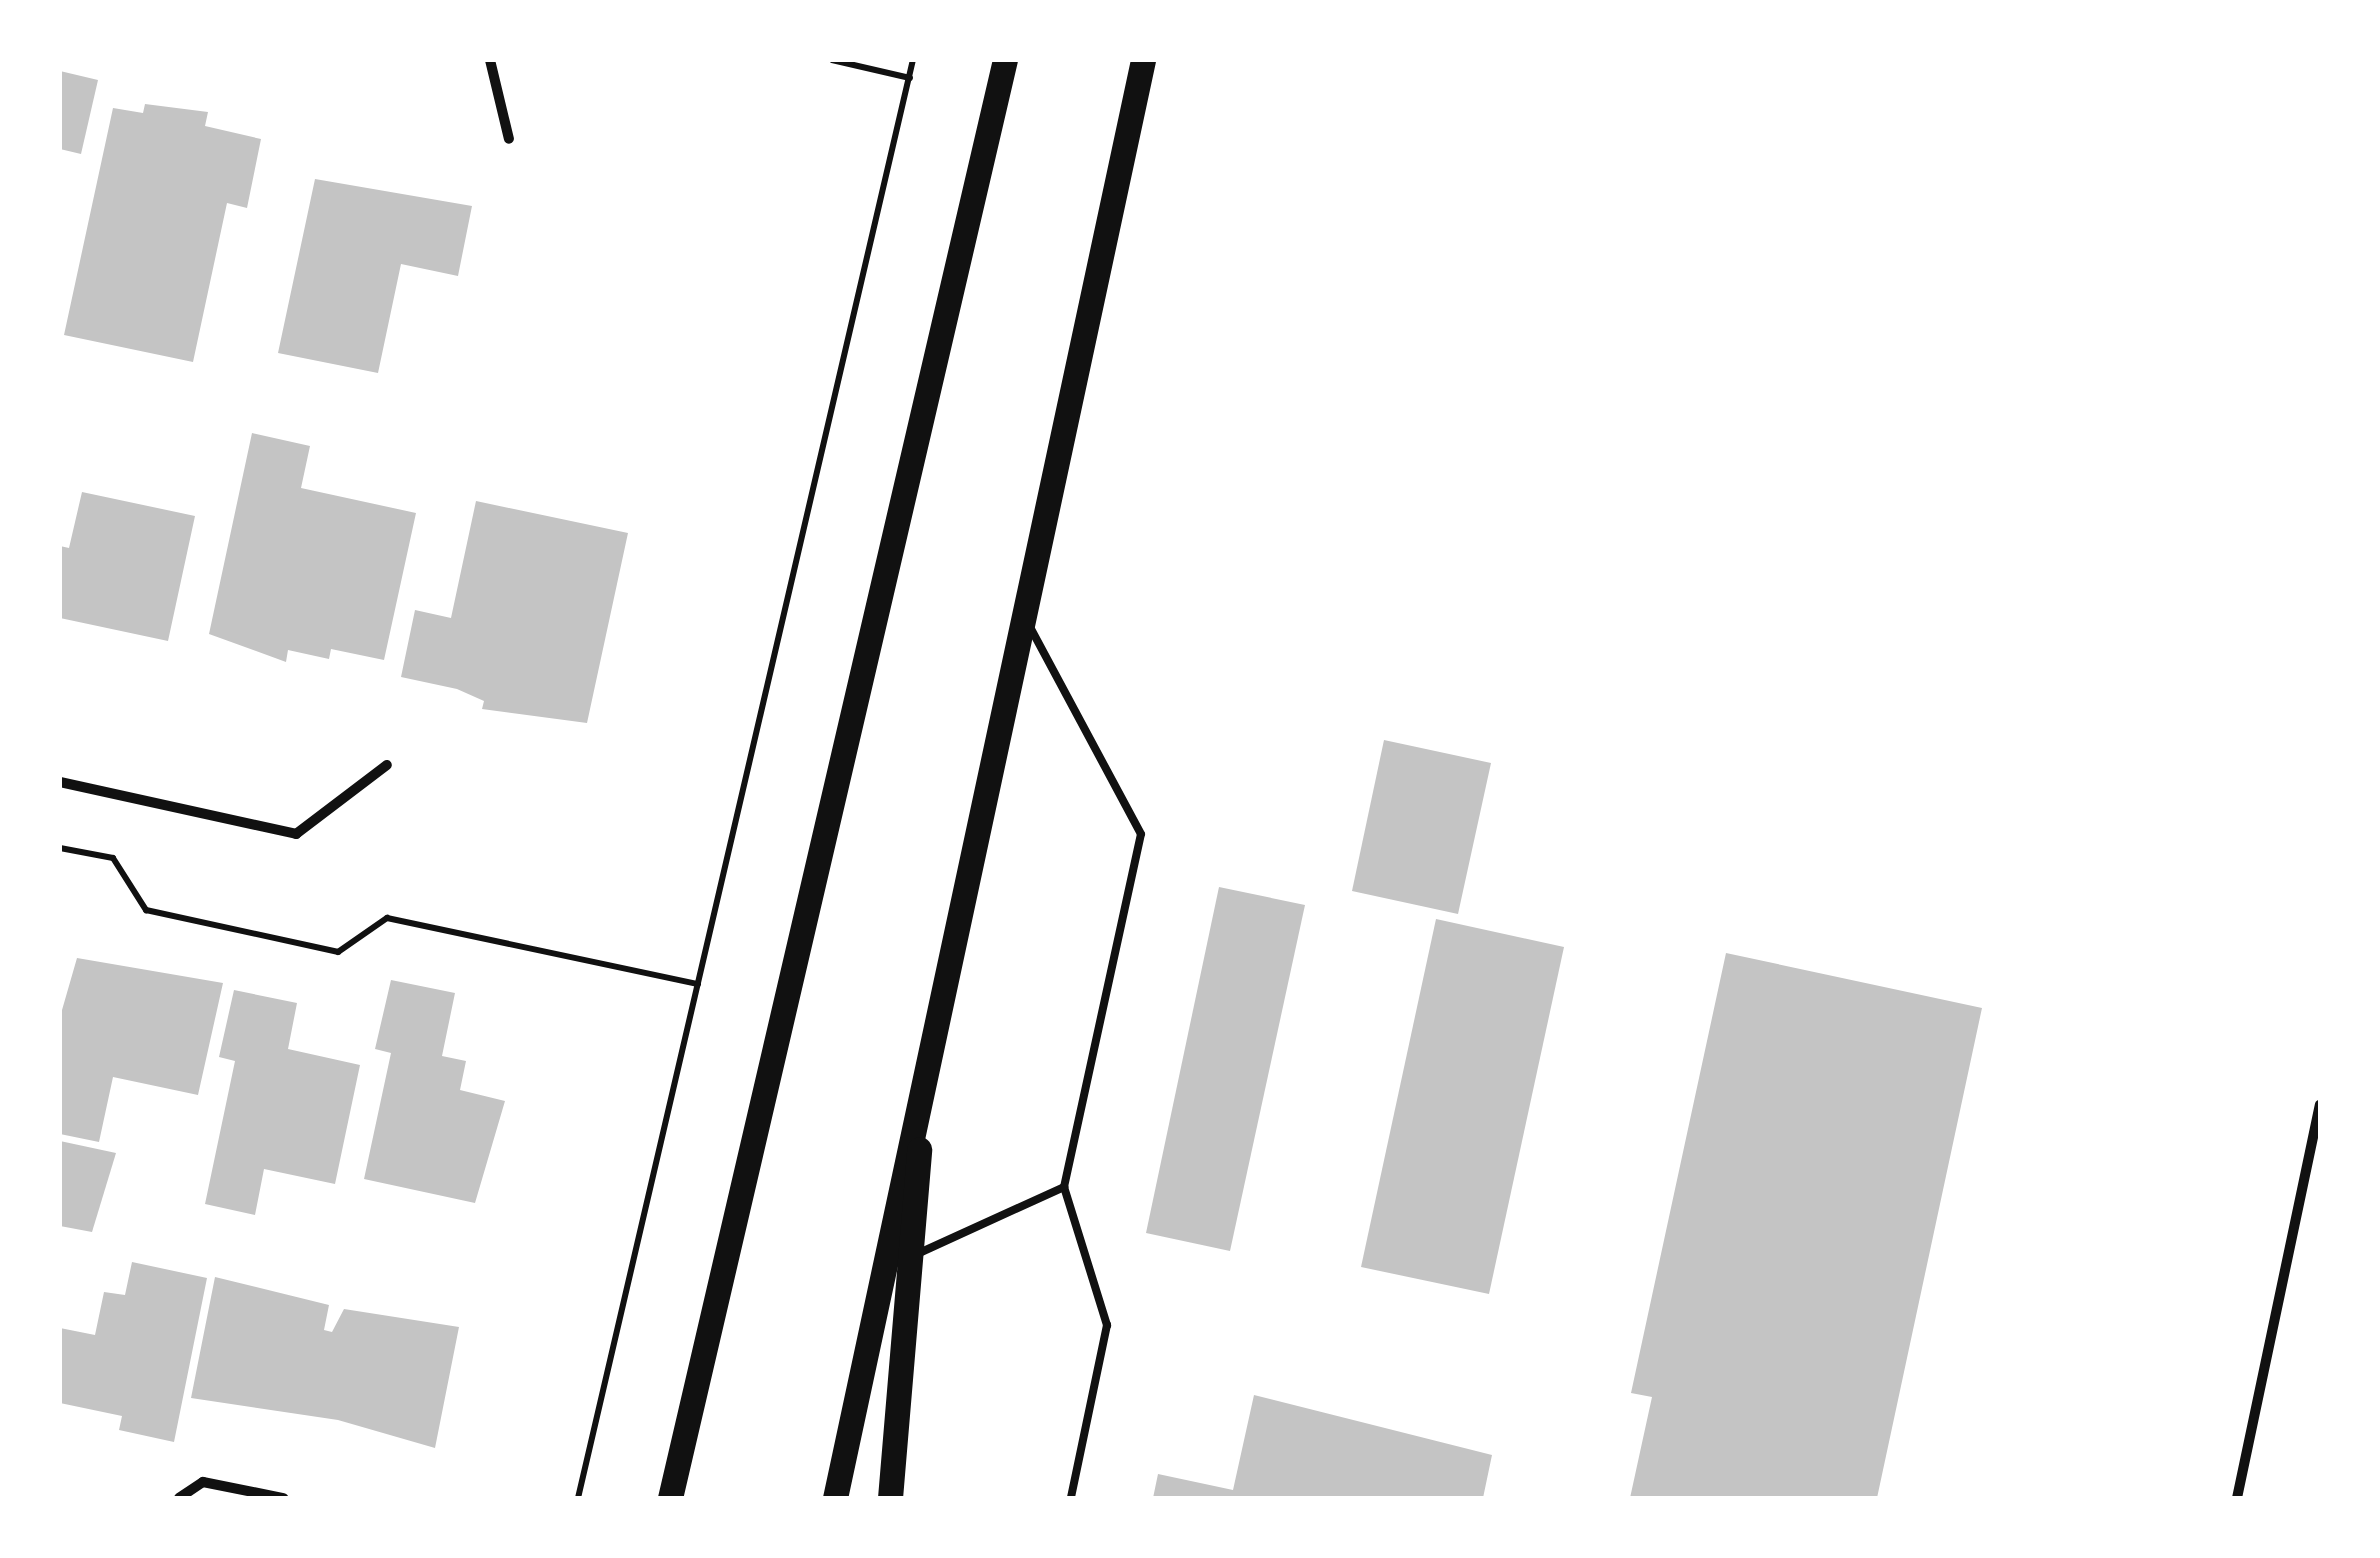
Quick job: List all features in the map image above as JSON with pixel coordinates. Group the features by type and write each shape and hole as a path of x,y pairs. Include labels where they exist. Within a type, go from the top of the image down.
{"main road":[{"path":"670,1498 1004,60"},
{"path":"835,1498 1144,60"},
{"path":"890,1498 917,1254 920,1089"}],"street":[{"path":"490,60 508,139"},
{"path":"60,782 296,834 387,765"},
{"path":"2237,1498 2320,1105"},
{"path":"179,1498 203,1482 284,1498"}],"lane":[{"path":"1026,620 1141,834 1064,1187 1108,1325 1071,1498"},
{"path":"917,1254 1064,1187"}],"path":[{"path":"832,60 910,78"},
{"path":"578,1498 913,60"},
{"path":"60,848 114,858 146,910 338,952 387,918 698,984"}],"building":[{"path":"60,71 98,80 81,154 60,149"},
{"path":"145,104 208,112 205,126 261,139 247,208 227,203 193,362 64,335 113,108 143,113"},
{"path":"315,179 472,206 458,276 401,264 378,373 278,353"},
{"path":"252,433 310,446 301,488 416,513 384,660 331,649 329,659 288,650 286,662 209,634"},
{"path":"82,492 195,516 168,641 60,618 60,546 69,548"},
{"path":"476,501 628,533 587,723 482,709 484,701 457,689 401,677 415,610 451,618"},
{"path":"1384,740 1491,763 1458,914 1352,891"},
{"path":"1219,887 1305,905 1230,1251 1146,1233"},
{"path":"1436,919 1564,947 1489,1294 1361,1267"},
{"path":"1726,953 1982,1008 1877,1498 1630,1498 1652,1397 1631,1393"},
{"path":"77,958 223,983 198,1095 113,1077 99,1142 60,1134 60,1017"},
{"path":"391,980 455,993 442,1056 466,1061 460,1090 505,1101 475,1203 364,1179 391,1053 375,1049"},
{"path":"234,990 297,1003 288,1049 360,1065 335,1184 264,1169 255,1215 205,1204 235,1061 219,1057"},
{"path":"60,1141 116,1153 92,1232 60,1226"},
{"path":"132,1262 207,1278 174,1442 119,1430 122,1416 60,1403 60,1328 95,1335 104,1292 125,1295"},
{"path":"215,1277 329,1305 324,1330 332,1332 344,1309 459,1327 435,1448 338,1420 191,1398"},
{"path":"1254,1395 1492,1455 1483,1498 1153,1498 1158,1474 1233,1490"}]}
